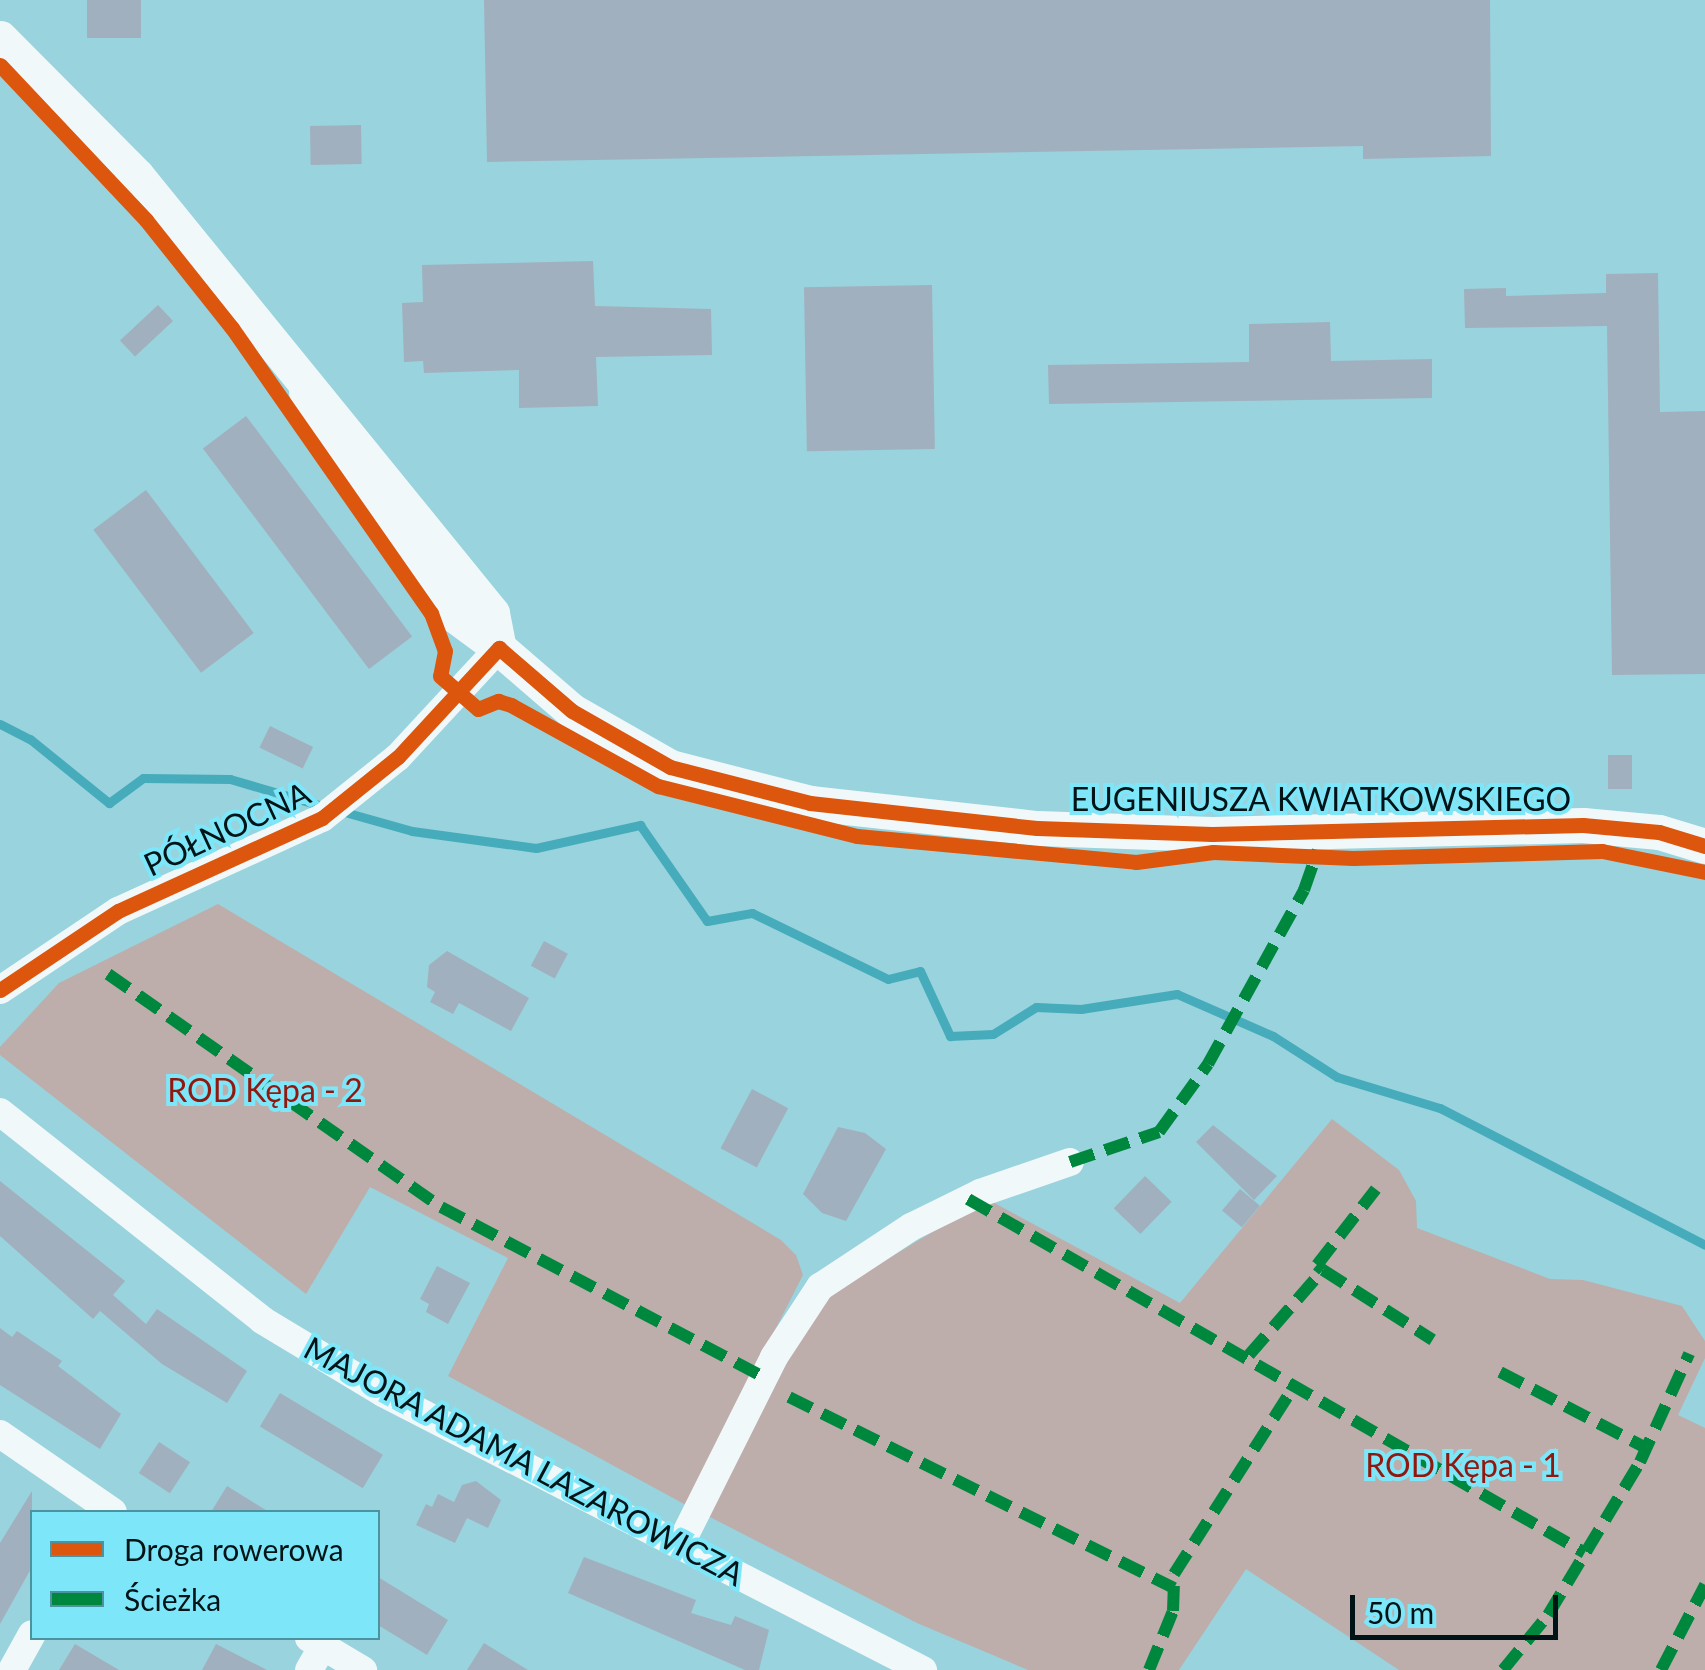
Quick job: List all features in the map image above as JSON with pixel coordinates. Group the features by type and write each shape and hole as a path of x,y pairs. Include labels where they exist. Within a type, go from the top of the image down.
{"street":[{"name":"EUGENIUSZA KWIATKOWSKIEGO","path":"0,38 137,176 306,392 321,423 453,614 572,711 670,766 810,803 978,823 1192,833 1583,825 1659,832 1705,846"},
{"name":"PÓŁNOCNA","path":"0,990 118,911 322,818 398,757 499,648"},
{"name":"MAJORA ADAMA LAZAROWICZA","path":"0,1112 262,1320 383,1393 924,1670"},
{"path":"680,1544 774,1357 820,1287 911,1227 980,1193 1070,1162"},
{"path":"0,1434 106,1510"},
{"path":"12,1670 30,1638"},
{"path":"314,1651 363,1670"}],"green space":[{"name":"ROD Kępa - 2","path":"218,904 781,1240 796,1255 803,1275 686,1505 448,1376 508,1258 370,1187 306,1294 0,1055 0,1047 59,983"},
{"name":"ROD Kępa - 1","path":"1332,1119 1399,1170 1416,1201 1417,1228 1550,1279 1583,1280 1682,1306 1705,1341 1705,1358 1678,1415 1705,1428 1705,1670 1399,1670 1246,1569 1179,1670 1028,1670 917,1623 706,1515 818,1301 987,1199 1180,1303"}],"building":[{"path":"87,0 141,0 141,38 87,38"},
{"path":"484,0 1490,0 1491,156 1363,159 1363,146 487,162"},
{"path":"361,125 362,164 311,165 310,126"},
{"path":"593,261 595,306 711,309 712,355 596,357 598,406 519,408 519,370 424,373 423,361 404,362 402,303 423,302 422,265"},
{"path":"1658,273 1660,412 1705,411 1705,674 1612,675 1607,326 1465,328 1464,289 1506,288 1506,296 1606,293 1606,274"},
{"path":"932,285 935,449 807,451 804,287"},
{"path":"158,305 173,321 135,357 120,340"},
{"path":"1330,322 1331,361 1432,359 1432,398 1049,404 1048,365 1249,362 1249,324"},
{"path":"246,416 412,636 369,669 203,448"},
{"path":"146,490 254,633 201,673 93,530"},
{"path":"270,726 313,747 303,769 259,748"},
{"path":"1608,755 1632,755 1632,789 1608,789"},
{"path":"544,941 568,954 555,978 531,966"},
{"path":"447,951 529,998 511,1031 459,1003 453,1014 430,1002 435,992 427,987 429,965"},
{"path":"752,1089 788,1108 757,1167 721,1148"},
{"path":"1213,1125 1277,1176 1254,1200 1196,1142"},
{"path":"838,1127 865,1133 886,1149 846,1221 822,1213 803,1194"},
{"path":"1145,1176 1172,1202 1140,1234 1114,1208"},
{"path":"0,1181 125,1281 113,1295 146,1324 157,1309 247,1371 227,1403 162,1364 100,1311 93,1319 0,1236"},
{"path":"1240,1189 1260,1206 1242,1227 1222,1210"},
{"path":"437,1266 470,1283 448,1324 426,1312 429,1304 420,1299"},
{"path":"0,1328 12,1337 17,1331 62,1361 58,1366 121,1414 100,1449 0,1385"},
{"path":"280,1393 383,1455 363,1488 260,1426"},
{"path":"159,1442 190,1462 170,1493 139,1473"},
{"path":"476,1481 501,1500 488,1528 467,1518 455,1543 416,1525 426,1504 432,1507 438,1494 454,1502 462,1485"},
{"path":"227,1486 266,1510 212,1510"},
{"path":"32,1491 30,1571 0,1624 0,1543"},
{"path":"584,1557 696,1600 691,1613 731,1625 735,1616 769,1630 759,1670 745,1670 568,1593"},
{"path":"380,1578 448,1620 427,1655 380,1626"},
{"path":"484,1643 528,1670 467,1670"},
{"path":"75,1644 119,1670 59,1670"},
{"path":"216,1644 267,1670 202,1670"}],"waterway":[{"path":"0,724 30,739 109,803 143,778 230,779 326,807"},
{"path":"341,811 412,831 536,848 640,825 707,921 752,913 888,979 920,971 950,1036 993,1034 1036,1007 1081,1009 1177,994 1273,1036 1337,1077 1440,1108 1705,1245"}],"marked path":[{"path":"1070,1162 1159,1132 1208,1064 1304,890 1318,850"},
{"path":"108,974 441,1207 764,1377"},
{"path":"1323,1270 1317,1265 1376,1189"},
{"path":"968,1199 1585,1553"},
{"path":"1249,1355 1323,1270 1433,1340"},
{"path":"1503,1670 1548,1615 1640,1462 1689,1354"},
{"path":"1500,1372 1646,1448"},
{"path":"1149,1670 1173,1611 1174,1574 1296,1383"},
{"path":"789,1397 1174,1588"},
{"path":"1661,1670 1705,1585"}],"cycle path":[{"path":"0,65 146,220 232,328 431,613 445,651 440,676 478,709 498,701 511,705 658,786 857,836 1136,862 1213,852 1353,858 1602,851 1705,872"},
{"path":"0,990 118,911 322,818 398,757 499,648 572,711 670,767 810,803 1037,828 1212,834 1583,825 1659,832 1705,846"}]}
